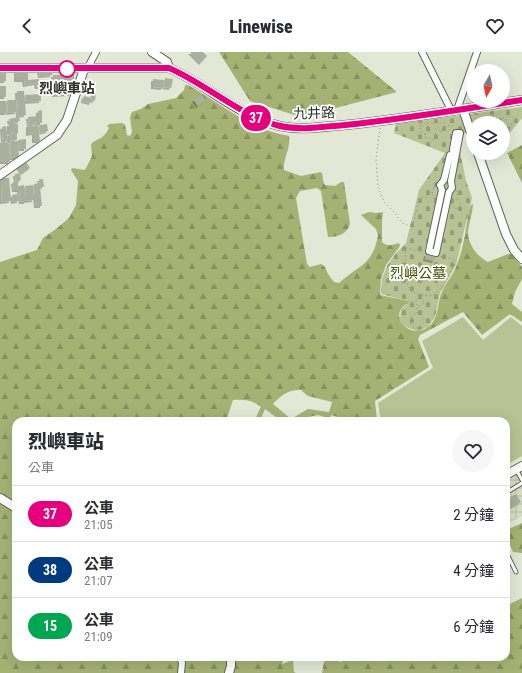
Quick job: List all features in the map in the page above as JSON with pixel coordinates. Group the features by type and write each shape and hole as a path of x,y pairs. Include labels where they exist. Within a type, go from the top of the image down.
{"main road":[{"path":"152,52 167,62 169,68"},
{"name":"九井路","path":"0,68 169,68 185,75 248,115 276,125 293,128 311,128 380,122 522,100"},
{"path":"0,175 57,135 67,120 85,69"},
{"path":"457,110 466,126"},
{"path":"480,160 506,234 514,250 522,259"},
{"path":"510,473 519,468"},
{"path":"0,498 12,506"},
{"path":"230,673 231,661"}],"street":[{"path":"85,69 96,52"},
{"path":"422,52 457,110"},
{"path":"457,110 478,52"},
{"path":"456,133 460,133 451,181 452,188 449,192 436,253 429,252 442,190 440,185 444,180 450,155 452,155 454,149 456,133"},
{"path":"181,661 181,673"}],"lane":[{"path":"519,468 522,480"},
{"path":"510,490 522,483"},
{"path":"510,560 516,572"}],"path":[{"path":"508,116 510,115 514,118 510,128"},
{"path":"380,122 376,159 378,186 384,202 402,223 411,225 414,222 420,197 426,197 432,194 434,196 434,200 430,202 426,197"},
{"path":"447,126 443,127 443,131 440,132 439,126 436,127 434,139 424,137 425,134 421,131 421,127 419,125 422,123 445,124 447,126 450,125 460,129"},
{"path":"421,127 426,125 430,128 429,132 425,134"},
{"path":"452,188 455,188 458,193 457,200 461,205 459,208 455,208 452,204 454,200 457,200"},
{"path":"406,248 456,260 441,288 437,292 432,295 421,295 411,291 408,286 405,256 406,248"},
{"path":"420,299 421,295"},
{"path":"417,314 418,307 414,300 420,299 425,302 418,307"},
{"path":"417,314 422,317 424,321 422,325 417,328 411,325 410,320 413,315 417,314"}],"shaded area":[{"path":"522,469 522,516 510,522 510,476"}],"green space":[{"path":"219,52 348,52 397,92 301,117 250,101"},
{"path":"185,85 188,85 248,122 274,133 289,136 289,145 284,170 301,176 321,172 325,185 335,186 341,182 344,182 350,224 347,230 339,236 328,237 321,191 317,188 300,191 296,198 307,264 310,267 321,264 325,267 334,282 339,283 364,264 373,253 378,235 376,229 361,215 369,212 383,212 382,242 388,245 399,243 400,246 386,265 381,279 380,295 409,301 409,303 402,307 399,313 402,324 413,331 428,327 432,324 436,316 441,294 456,268 469,210 473,204 468,235 475,251 488,262 511,254 522,267 522,279 515,292 512,304 522,312 522,322 510,314 482,335 463,312 420,335 418,339 429,367 375,401 377,417 338,417 331,415 331,417 325,417 318,415 294,417 308,409 329,412 332,402 308,396 301,390 293,390 282,395 273,404 289,417 276,417 265,409 262,417 256,417 261,407 248,400 233,400 227,417 12,417 12,661 283,661 282,664 293,661 294,672 296,673 0,673 0,262 37,250 43,238 69,218 76,205 78,181 71,170 72,168 85,170 92,156 91,144 104,135 109,128 107,126 109,124 122,123 125,125 127,135 130,136 132,132 130,117 132,112 141,109 148,104 176,98 184,90"},
{"name":"烈嶼公墓","path":"522,107 522,118 510,133 510,116 466,116 466,133 463,133 460,151 466,181 472,198 456,265 440,293 435,317 428,327 417,331 406,327 400,320 401,309 409,303 409,301 381,294 382,279 387,266 395,254 406,243 419,190 445,153 394,133 396,124"},
{"path":"522,145 522,183 510,159 510,151"},
{"path":"463,317 483,340 511,317 522,326 522,456 510,463 510,417 380,417 378,403 433,368 422,341"},
{"path":"522,523 522,553 513,552 510,545 510,528"},
{"path":"522,598 522,673 322,673 325,661 510,661 510,604"}],"building":[{"path":"190,52 203,52 207,56 201,63"},
{"path":"52,69 52,75 40,76 39,70"},
{"path":"16,71 28,71 28,80 39,79 40,87 37,87 36,83 25,85 24,80 16,80"},
{"path":"0,72 6,72 6,81 0,81"},
{"path":"74,74 74,84 70,84 71,94 54,95 53,75"},
{"path":"165,78 173,79 171,88 164,87"},
{"path":"153,79 164,80 163,88 153,87"},
{"path":"0,86 6,86 6,97 0,97"},
{"path":"17,91 24,91 26,115 18,116"},
{"path":"93,93 96,93 95,101 92,100 91,103 83,101 84,96 92,98"},
{"path":"41,94 41,101 26,102 25,95"},
{"path":"202,95 206,100 198,106 194,100"},
{"path":"7,100 16,100 17,112 8,113"},
{"path":"0,101 6,101 7,113 0,113"},
{"path":"42,110 42,123 29,124 28,117 38,116 38,111"},
{"path":"19,117 20,121 10,123 9,119"},
{"path":"9,124 18,124 18,133 9,133"},
{"path":"32,124 33,126 38,125 40,141 34,141 34,133 28,134 28,125"},
{"path":"47,124 48,131 40,133 39,125"},
{"path":"6,126 8,141 3,141 2,127"},
{"path":"17,133 17,140 9,141 9,134"},
{"path":"26,139 26,149 19,149 18,140"},
{"path":"18,141 19,158 11,158 10,142"},
{"path":"9,142 10,162 0,162 0,143"},
{"path":"26,162 30,168 23,173 18,167"},
{"path":"20,173 21,180 18,181 18,186 24,185 26,202 21,202 19,190 14,190 13,182 16,181 15,174"},
{"path":"1,178 9,178 11,201 2,202"},
{"path":"39,179 43,179 44,187 40,187 42,206 36,206 34,184 40,183"},
{"path":"33,185 34,200 26,201 25,186"},
{"path":"18,194 19,201 13,202 12,195"},
{"path":"426,254 436,256 434,261 425,259"},
{"path":"516,494 521,502 510,509 510,498"}],"bus line":[{"name":"37","path":"0,68 169,68 185,75 248,115 276,125 293,128 311,128 380,122 522,100"}],"place":[{"name":"烈嶼車站","path":"67,69"}]}
